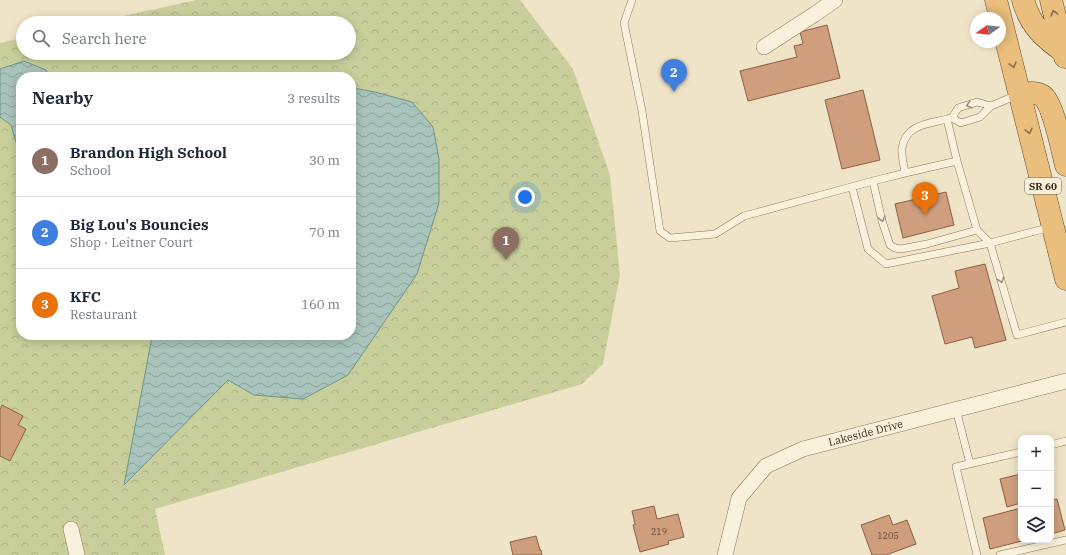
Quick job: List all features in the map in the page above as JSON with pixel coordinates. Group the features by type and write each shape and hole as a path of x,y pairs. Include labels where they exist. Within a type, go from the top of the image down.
{"highway":[{"name":"SR 60","path":"996,0 1066,279"},
{"path":"1023,0 1026,11 1035,27 1047,40 1065,55"},
{"path":"1051,0 1065,55"},
{"path":"1020,94 1033,92 1043,96 1051,108 1066,165"}],"street":[{"path":"764,47 835,0"},
{"name":"Lakeside Drive","path":"725,555 739,498 766,466 803,449 1066,381"},
{"path":"71,529 77,555"}],"lane":[{"path":"632,0 624,23 642,111 660,231 670,238 715,234 744,216 873,180 957,161"},
{"path":"905,173 902,149 907,134 918,126 949,119 961,123 980,117 991,106 1020,94"},
{"path":"949,119 958,108 977,102 991,106"},
{"path":"949,119 957,161 977,230 990,243 1017,336 1066,322"},
{"path":"873,180 884,227 890,245 895,248 901,249 927,244 977,230"},
{"path":"852,187 868,249 886,264 990,243 1053,226"},
{"path":"956,409 970,464"},
{"path":"1054,444 1066,441"},
{"path":"977,555 956,467 1018,453"},
{"path":"1000,555 1066,540"}],"green space":[{"path":"196,0 520,0 573,69 610,175 620,275 603,364 582,384 155,509 165,555 0,555 0,43 16,40 16,60 356,60 356,16 124,16"}],"water":[{"path":"24,61 46,70 47,72 16,72 16,142 11,125 0,117 0,69"},
{"path":"356,89 412,102 433,127 439,159 439,203 417,274 348,375 303,399 254,395 228,380 124,485 151,340 356,340"}],"building":[{"path":"827,25 840,78 748,101 740,71 797,57 794,46 803,44 800,32"},
{"path":"863,90 880,160 842,169 825,100"},
{"path":"946,192 954,225 903,238 895,204"},
{"path":"985,264 1006,340 975,348 972,337 945,344 932,296 959,288 955,271"},
{"path":"2,405 23,416 18,425 26,429 10,461 0,456 0,410"},
{"path":"1018,475 1018,504 1007,507 1000,479"},
{"path":"1057,499 1065,530 1054,533 1054,507 1054,500"},
{"path":"654,506 657,519 678,514 684,537 668,541 669,544 640,552 633,525 635,524 632,511"},
{"path":"1018,509 1018,542 990,549 983,518"},
{"path":"889,515 893,525 907,520 916,544 886,555 872,555 861,525"},
{"path":"536,536 542,555 513,555 510,542"}],"place":[{"name":"Big Lou's Bouncies","path":"674,92"},
{"name":"KFC","path":"925,215"},
{"name":"Brandon High School","path":"506,260"}]}
